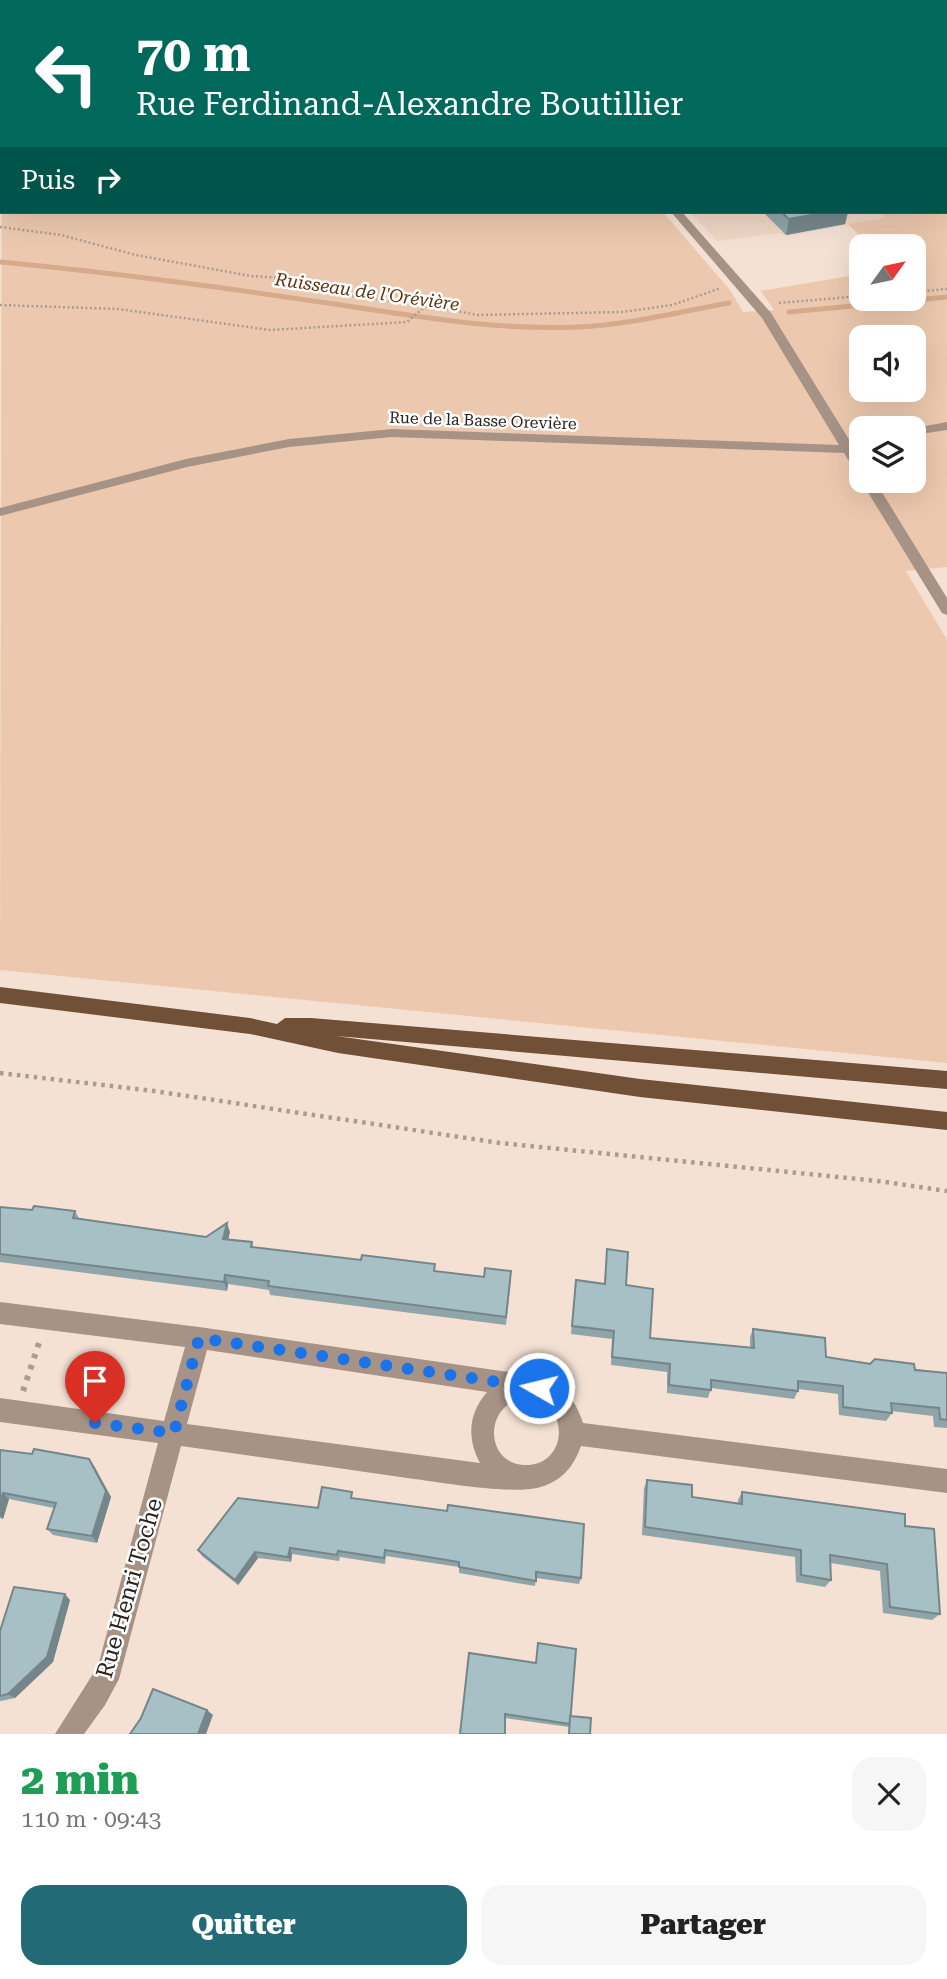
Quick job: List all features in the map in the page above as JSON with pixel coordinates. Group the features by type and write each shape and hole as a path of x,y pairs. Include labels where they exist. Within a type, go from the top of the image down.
{"main road":[{"path":"0,995 250,1026 338,1045 640,1088 947,1121"},
{"path":"250,1026 311,1026 947,1080"}],"street":[{"path":"678,214 767,310 849,451"},
{"path":"926,429 947,426"},
{"name":"Rue de la Basse Orevière","path":"0,512 186,463 289,443 392,433 771,448 849,445"},
{"path":"875,493 947,610"},
{"path":"0,1313 199,1338 539,1388 555,1398 567,1413 571,1433 566,1454 554,1469 540,1476 468,1475 8,1411"},
{"name":"Rue Henri Toche","path":"68,1734 96,1696 110,1670 199,1338"},
{"path":"516,1476 502,1469 491,1457 484,1443 483,1428 486,1412 495,1399 506,1391 521,1386"},
{"path":"571,1433 947,1480"}],"path":[{"path":"0,226 61,235 136,255 237,274 284,278 336,294 427,305 477,315 622,312 672,305 740,283"},
{"path":"926,291 947,289"},
{"path":"767,310 849,298"},
{"path":"0,305 118,309 270,330 397,323 413,318 416,312 427,305"},
{"path":"0,1073 154,1091 500,1143 852,1178 947,1191"},
{"path":"8,1411 47,1319"}],"shaded area":[{"path":"2,214 665,214 730,290 743,312 774,310 761,291 849,276 849,312 926,312 926,234 858,234 848,224 885,218 881,214 947,214 947,567 906,571 947,640 947,1063 0,970"},
{"path":"692,214 881,214 885,218 787,236 781,233 717,241"}],"building":[{"path":"783,214 818,214 789,219"},
{"path":"34,1206 75,1211 73,1218 206,1237 227,1223 223,1239 252,1242 251,1247 361,1260 362,1255 435,1264 434,1271 484,1277 485,1268 511,1271 506,1317 268,1286 269,1281 225,1275 224,1282 0,1254 0,1207 32,1210"},
{"path":"607,1249 628,1252 626,1285 653,1289 650,1338 754,1348 753,1329 825,1338 826,1357 870,1364 875,1359 914,1364 915,1370 947,1373 947,1420 940,1419 939,1408 891,1403 892,1413 843,1407 843,1386 798,1381 798,1391 711,1380 711,1390 669,1385 670,1364 612,1357 614,1331 572,1326 576,1280 605,1284"},
{"path":"34,1449 89,1459 106,1491 92,1536 47,1529 56,1503 3,1493 0,1501 0,1450 32,1454"},
{"path":"647,1480 692,1485 692,1497 742,1504 742,1492 905,1514 905,1526 934,1529 940,1614 890,1607 887,1564 830,1555 831,1580 801,1575 801,1550 645,1527"},
{"path":"322,1487 352,1492 351,1498 447,1511 448,1505 584,1524 581,1578 536,1572 536,1581 459,1567 459,1562 385,1550 384,1558 290,1548 288,1557 255,1552 235,1580 198,1550 238,1498 318,1508"},
{"path":"14,1587 65,1594 47,1657 8,1694 0,1696 0,1631"},
{"path":"538,1643 576,1649 570,1724 505,1714 505,1734 460,1734 469,1653 536,1663"},
{"path":"153,1689 207,1710 198,1734 130,1734 141,1718"},
{"path":"570,1716 591,1718 590,1734 569,1734"}],"waterway":[{"name":"Ruisseau de l'Orévière","path":"0,262 160,280 481,324 546,328 635,321 729,303"},
{"name":"Ruisseau de l'Orévière","path":"789,312 947,297"}],"route":[{"path":"95,1423 174,1433 199,1338 539,1388"}]}
